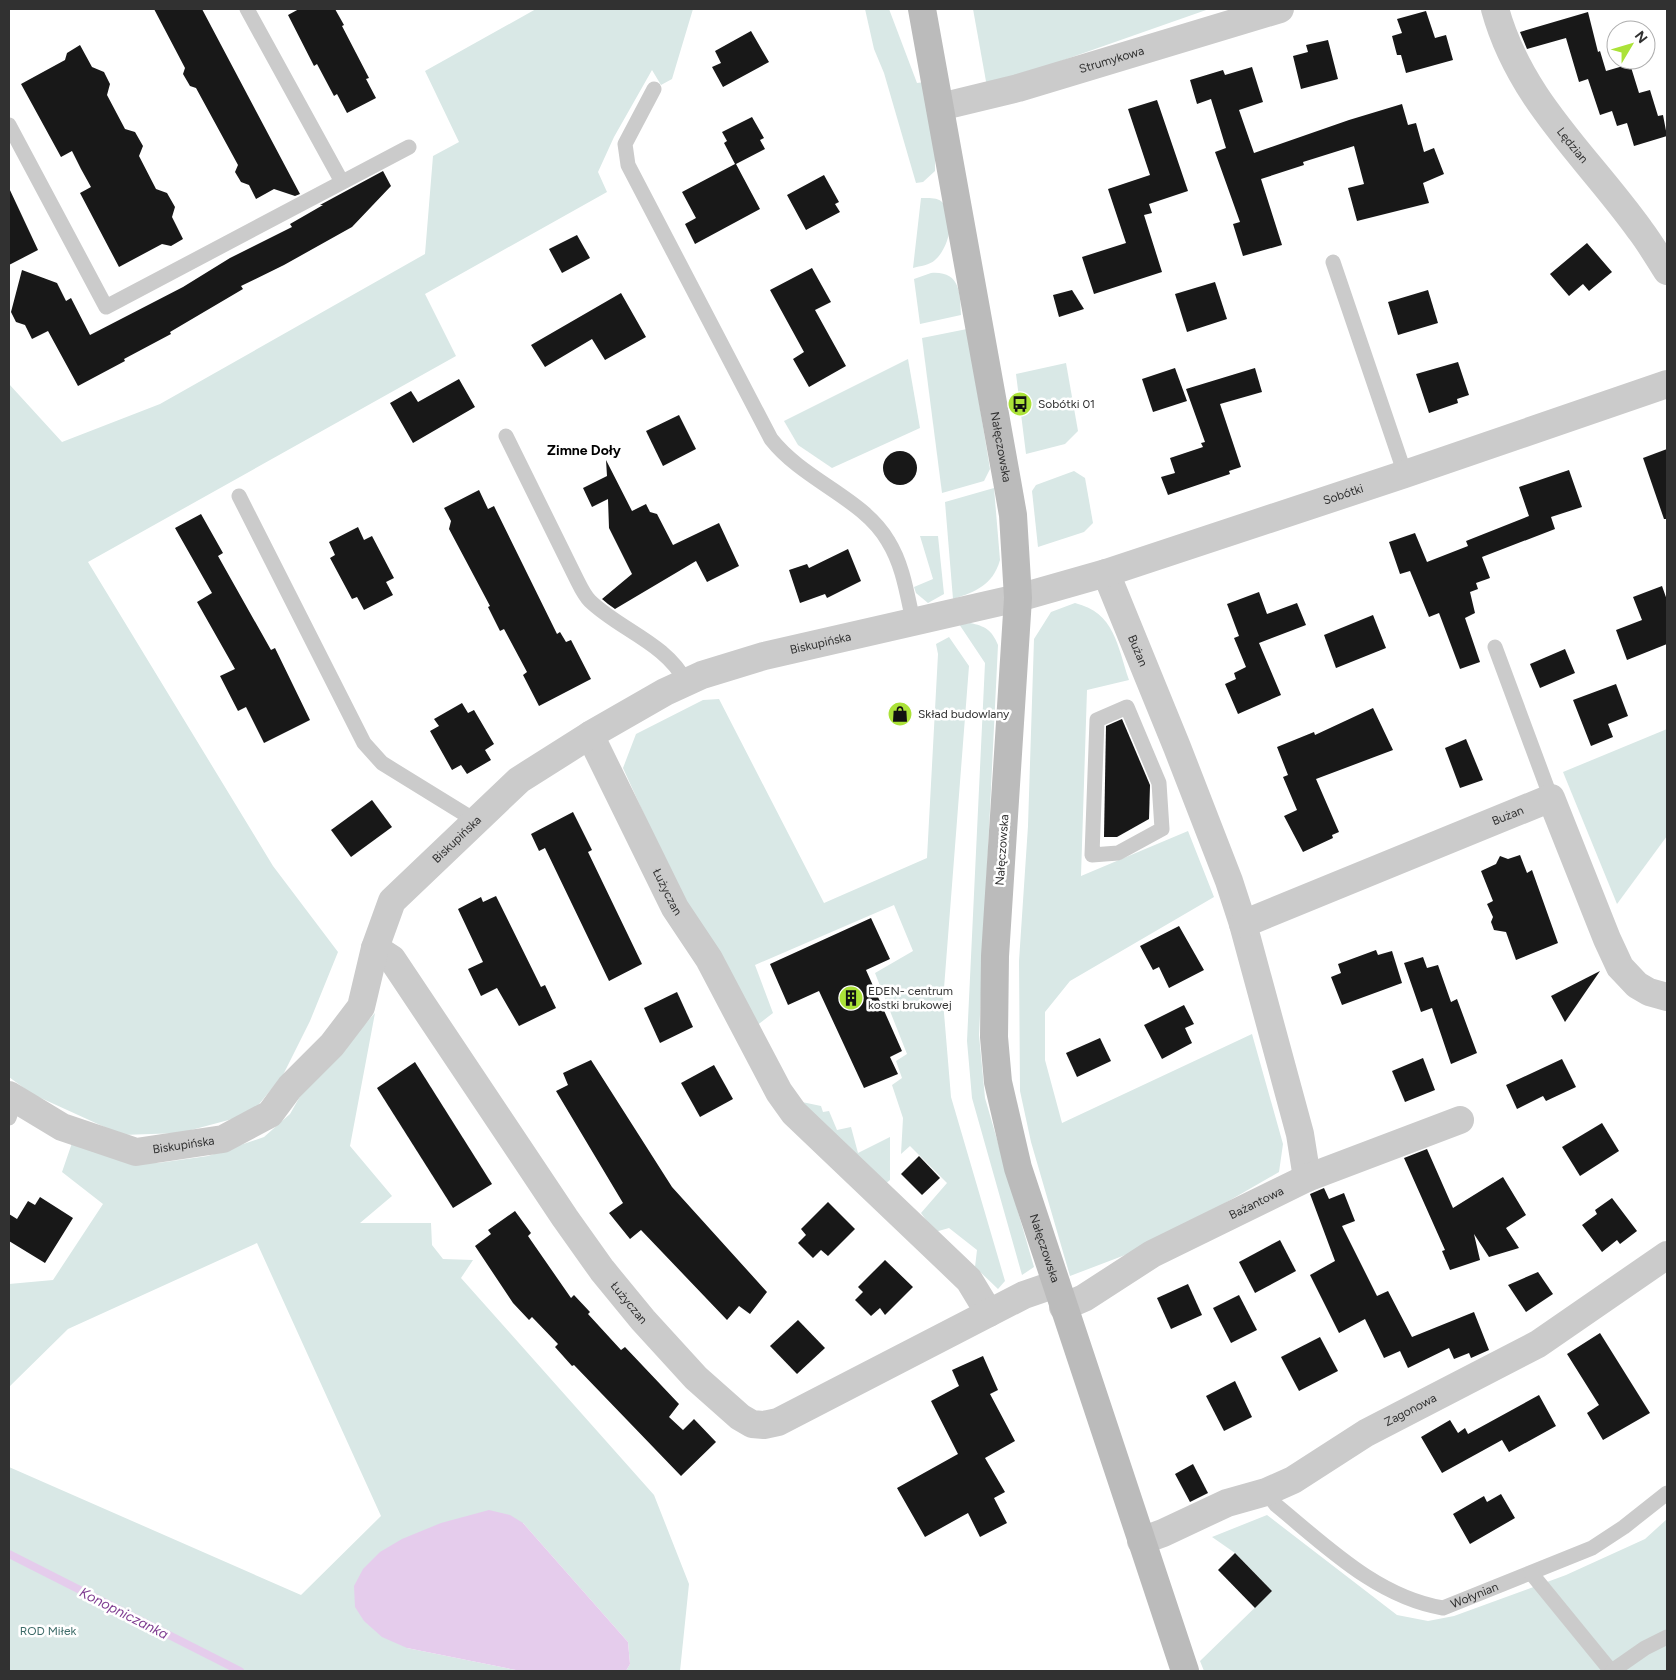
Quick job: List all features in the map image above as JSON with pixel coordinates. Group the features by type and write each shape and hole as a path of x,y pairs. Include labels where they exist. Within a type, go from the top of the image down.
{"main road":[{"name":"Nałęczowska","path":"922,9 1013,515 1018,598 997,919 994,1037 998,1082 1011,1143 1059,1295 1185,1671"}],"street":[{"name":"Strumykowa","path":"940,108 1026,85 1280,9"},
{"name":"Lędzian","path":"1496,9 1502,31 1520,73 1544,109 1640,229 1667,271"},
{"name":"Sobótki","path":"1018,598 1106,573 1405,474 1667,384"},
{"name":"Bużan","path":"1106,573 1229,881 1243,924 1300,1134 1307,1178"},
{"name":"Biskupińska","path":"11,1105 62,1127 136,1152 223,1138 270,1114 290,1087 332,1045 361,1007 375,948 392,901 519,780 590,735 686,682 711,672 759,658 1018,598"},
{"name":"Łużyczan","path":"590,735 675,908 709,959 779,1092 794,1113 969,1280 989,1313"},
{"name":"Bużan","path":"1243,924 1551,798"},
{"path":"1551,798 1606,939 1620,967 1637,985 1649,992 1667,997"},
{"name":"Łużyczan","path":"375,948 392,959 602,1270 643,1320 696,1378 740,1417 752,1424 764,1425 778,1422 1024,1295 1059,1295"},
{"name":"Bażantowa","path":"1059,1295 1084,1298 1152,1254 1307,1178 1460,1120"},
{"name":"Zagonowa","path":"1141,1541 1170,1530 1226,1503 1266,1492 1293,1480 1380,1425 1538,1344 1667,1255"}],"lane":[{"path":"247,9 342,182"},
{"path":"654,89 625,144 628,165 771,439 802,470 860,509 875,523 888,541 900,564 914,621"},
{"path":"9,125 106,308 409,148"},
{"path":"1332,262 1405,474"},
{"path":"506,436 576,578 589,599 605,613 667,656 678,667 686,682"},
{"path":"240,496 364,742 382,763 476,821"},
{"path":"1494,647 1551,798"},
{"path":"1127,707 1159,783 1162,829 1118,854 1092,855 1097,720 1127,707"},
{"path":"1159,783 1186,771"},
{"name":"Wołynian","path":"1266,1492 1276,1505 1338,1555 1369,1577 1418,1604 1443,1608 1592,1548 1624,1528 1667,1493"},
{"path":"1531,1573 1612,1671 1645,1648 1667,1638"}],"green space":[{"path":"536,9 693,9 672,79 661,85 652,70 614,137 598,172 607,192 425,294 456,356 88,562 273,866 338,952 310,1021 283,1075 251,1114 180,1133 122,1135 32,1094 9,1077 9,384 62,442 160,404 425,254 433,156 459,142 425,71"},
{"path":"865,9 889,9 917,83 924,82 935,150 935,171 923,182 916,183 884,73 874,49"},
{"path":"973,9 1209,9 987,87"},
{"path":"921,198 936,199 943,203 949,217 949,233 944,248 933,262 913,268"},
{"path":"931,273 941,273 953,279 959,291 961,315 920,324 914,279"},
{"path":"967,329 990,469 984,481 942,493 922,338"},
{"path":"908,359 920,428 832,468 798,445 784,421"},
{"path":"1066,363 1078,431 1065,444 1026,454 1016,374"},
{"path":"1074,471 1085,478 1093,523 1084,532 1038,547 1032,491 1036,485"},
{"path":"994,488 1000,560 997,569 993,576 982,586 953,599 945,502"},
{"path":"920,536 938,536 944,594 928,603 916,593 914,587 933,579"},
{"path":"1075,603 1099,614 1106,623 1117,643 1129,680 1087,690 1081,876 1188,831 1214,897 1070,981 1045,1012 1045,1060 1062,1123 1252,1034 1283,1144 1279,1172 1154,1244 1070,1276 1031,1142 1020,1091 1019,961 1028,826 1034,639 1051,612"},
{"path":"970,623 987,630 998,645 979,1035 985,1098 1034,1267 1022,1275 972,1098 967,1041 985,663 959,624"},
{"path":"949,637 969,666 943,1001 951,1097 1005,1281 998,1289 975,1267 977,1250 949,1228 935,1232 921,1213 947,1183 910,1146 901,1154 903,1118 892,1085 902,1078 896,1061 907,1054 875,973 913,951 894,905 755,965 773,1013 756,1026 678,889 623,768 636,734 703,700 719,699 824,903 927,858 938,654 936,644"},
{"path":"1667,729 1667,836 1617,904 1563,772"},
{"name":"ROD Miłek","path":"375,1013 350,1146 392,1196 360,1223 431,1223 432,1245 443,1259 473,1260 461,1278 654,1495 689,1584 680,1671 626,1671 630,1664 628,1642 523,1523 407,1648 521,1671 9,1671 9,1467 301,1595 381,1516 257,1243 68,1329 9,1387 9,1284 53,1280 103,1204 62,1172 72,1143 121,1161 158,1163 208,1156 264,1137 290,1114 302,1093"},
{"path":"802,1102 821,1106 823,1112 829,1111 837,1130 851,1127 858,1153 890,1137 890,1180 885,1184"},
{"path":"1267,1515 1397,1615 1428,1621 1454,1616 1566,1575 1645,1539 1667,1519 1667,1671 1204,1671 1200,1661 1272,1591 1235,1553 1212,1537"}],"shaded area":[{"path":"489,1510 510,1515 523,1523 628,1642 630,1664 626,1671 521,1671 407,1648 382,1637 364,1621 355,1607 354,1586 363,1569 380,1552 402,1539 441,1523"}],"building":[{"path":"154,9 202,9 300,194 295,196 274,189 256,199 249,185 241,182 235,172 238,165 196,88 190,86 183,74 185,68"},
{"path":"299,9 335,9 369,78 366,79 376,98 347,113 337,94 334,96 317,64 314,66 288,15"},
{"path":"1426,11 1435,38 1446,35 1453,60 1406,73 1401,55 1397,55 1392,36 1402,33 1397,19"},
{"path":"1588,12 1598,52 1600,51 1606,71 1632,70 1639,93 1650,90 1658,116 1663,115 1667,136 1634,146 1627,123 1617,126 1612,111 1600,115 1588,79 1579,82 1566,38 1527,49 1520,32"},
{"path":"751,31 769,62 723,87 712,67 721,63 715,51"},
{"path":"1328,40 1338,79 1301,89 1293,56 1308,52 1306,45"},
{"path":"80,45 92,67 104,72 110,84 107,95 125,129 135,132 143,146 139,156 156,189 167,193 175,207 172,217 183,239 171,246 162,244 119,267 80,193 91,187 72,151 61,157 21,84 65,60 67,53"},
{"path":"1252,67 1263,102 1239,110 1254,153 1402,104 1408,125 1416,123 1424,152 1434,148 1444,174 1423,183 1429,203 1357,221 1348,188 1364,184 1354,146 1303,162 1304,165 1261,179 1282,245 1243,256 1233,224 1240,222 1215,152 1226,148 1211,99 1197,104 1190,80 1223,70 1225,75"},
{"path":"1157,100 1188,191 1149,204 1152,213 1144,215 1162,272 1094,294 1082,257 1126,243 1108,189 1150,175 1128,109"},
{"path":"752,117 764,138 760,140 765,149 736,164 760,209 695,244 685,224 696,218 682,192 735,164 724,143 727,141 722,132"},
{"path":"383,171 391,186 352,227 284,265 241,286 243,289 170,332 171,334 78,386 48,331 32,339 25,325 16,322 11,312 22,270 57,283 66,301 71,298 90,335 183,287 230,258 292,227 290,224 323,205 320,205"},
{"path":"824,175 839,202 835,204 840,212 806,230 787,195"},
{"path":"9,188 38,250 9,265"},
{"path":"577,235 590,258 562,273 549,249"},
{"path":"1587,243 1612,272 1589,291 1583,284 1569,296 1550,274"},
{"path":"812,268 831,302 815,310 846,366 809,387 793,359 804,352 770,290"},
{"path":"1215,282 1227,319 1187,332 1175,294"},
{"path":"1072,290 1084,309 1059,317 1053,295"},
{"path":"1428,290 1438,323 1398,335 1388,302"},
{"path":"621,293 646,337 605,360 592,339 545,367 531,345"},
{"path":"1458,362 1469,395 1457,399 1458,403 1429,413 1416,374"},
{"path":"1175,368 1187,401 1153,412 1142,379"},
{"path":"1255,368 1262,392 1220,404 1241,467 1229,471 1230,474 1168,495 1161,477 1175,473 1170,458 1203,447 1201,443 1205,442 1186,389"},
{"path":"459,379 475,407 413,443 390,403 411,391 418,402"},
{"path":"679,415 696,449 663,466 646,431"},
{"path":"1667,449 1667,519 1664,519 1643,458"},
{"path":"900,451 907,452 912,456 916,461 916,475 912,480 907,484 900,485 893,484 888,480 884,475 883,468 884,461 888,456 893,452"},
{"path":"606,460 632,511 646,504 650,512 657,514 673,545 719,523 739,566 707,582 696,561 615,609 608,604 602,599 632,574 609,528 608,499 592,507 583,488 607,476"},
{"path":"1569,470 1582,507 1551,517 1555,529 1482,557 1490,578 1476,583 1478,589 1470,592 1475,613 1465,618 1480,662 1460,669 1439,613 1429,617 1410,571 1400,574 1389,542 1415,533 1427,562 1468,546 1466,541 1529,516 1519,487"},
{"path":"479,490 488,509 494,506 557,634 560,632 566,642 571,640 591,679 539,706 523,675 527,672 504,629 500,631 488,607 490,606 449,529 451,521 444,508"},
{"path":"201,514 223,553 218,556 271,650 275,648 310,720 264,743 246,707 238,711 220,676 235,669 197,602 212,593 175,528"},
{"path":"358,527 364,540 372,536 394,578 386,582 393,595 364,610 357,597 352,599 330,558 335,555 329,542"},
{"path":"848,549 861,581 827,598 825,594 800,603 789,570 807,564 809,568"},
{"path":"1662,586 1667,600 1667,644 1627,660 1616,630 1642,620 1633,597"},
{"path":"1259,592 1267,614 1297,603 1306,625 1259,643 1281,695 1238,714 1225,684 1236,679 1234,673 1246,667 1234,638 1239,636 1227,604"},
{"path":"1373,615 1386,648 1336,668 1324,635"},
{"path":"1565,649 1575,673 1540,688 1530,664"},
{"path":"1616,684 1628,716 1608,724 1613,737 1591,746 1573,700"},
{"path":"462,703 468,713 474,710 494,744 485,750 491,760 467,774 461,765 452,770 430,731 439,726 434,719"},
{"path":"1373,708 1393,750 1316,779 1339,832 1332,835 1333,838 1303,852 1284,816 1297,810 1283,777 1288,775 1277,747 1314,732 1315,735"},
{"path":"1122,719 1150,785 1149,819 1117,837 1104,837 1106,726"},
{"path":"1466,739 1483,780 1460,788 1445,748"},
{"path":"372,800 392,827 351,857 331,830"},
{"path":"573,812 592,850 588,852 642,964 609,981 545,848 539,851 531,834"},
{"path":"1520,855 1527,873 1532,870 1558,943 1516,960 1506,932 1494,930 1491,922 1493,917 1487,904 1493,901 1481,871 1496,864 1500,856 1508,859"},
{"path":"496,896 541,987 545,985 556,1008 519,1026 497,988 481,996 468,969 483,962 458,909 481,897 483,902"},
{"name":"EDEN- centrum kostki brukowej","path":"871,918 890,959 866,970 902,1051 890,1057 898,1074 864,1088 819,991 788,1005 770,964"},
{"path":"1179,926 1204,970 1169,988 1159,967 1153,970 1140,946"},
{"path":"1376,950 1378,955 1392,951 1402,983 1342,1005 1331,977 1341,973 1338,964"},
{"path":"1423,957 1427,968 1438,965 1451,1002 1457,999 1477,1053 1451,1064 1432,1008 1421,1012 1404,963"},
{"path":"1600,971 1565,1022 1551,996"},
{"path":"677,992 693,1027 660,1043 644,1008"},
{"path":"1184,1005 1194,1024 1185,1028 1192,1043 1162,1059 1144,1025"},
{"path":"1100,1038 1111,1061 1077,1077 1066,1053"},
{"path":"1423,1058 1435,1090 1405,1102 1392,1071"},
{"path":"1562,1059 1576,1087 1546,1101 1543,1096 1517,1109 1506,1085"},
{"path":"591,1060 672,1187 767,1292 750,1314 739,1306 727,1320 641,1230 630,1239 609,1213 623,1203 556,1091 568,1085 563,1073"},
{"path":"415,1062 492,1184 453,1208 377,1088"},
{"path":"714,1065 733,1099 700,1117 681,1083"},
{"path":"1602,1123 1619,1151 1580,1176 1562,1147"},
{"path":"1427,1149 1453,1208 1503,1177 1526,1215 1506,1228 1519,1248 1489,1257 1474,1234 1480,1260 1450,1270 1442,1251 1445,1250 1404,1158"},
{"path":"919,1156 940,1178 922,1195 901,1174"},
{"path":"1324,1188 1329,1199 1344,1193 1355,1221 1342,1226 1377,1296 1388,1291 1412,1337 1474,1312 1489,1350 1471,1358 1469,1353 1454,1359 1449,1348 1408,1368 1400,1351 1384,1358 1365,1319 1339,1333 1310,1275 1335,1261 1310,1194"},
{"path":"40,1197 73,1218 45,1263 9,1241 9,1214 17,1219 28,1201 35,1205"},
{"path":"1612,1198 1637,1231 1620,1244 1617,1240 1602,1252 1582,1225 1597,1214 1595,1210"},
{"path":"828,1202 855,1229 828,1256 821,1250 813,1258 798,1243 806,1235 801,1229"},
{"path":"515,1211 531,1233 528,1236 571,1298 574,1295 590,1312 588,1314 621,1350 625,1347 679,1404 669,1417 683,1430 694,1419 716,1442 681,1476 574,1365 572,1366 555,1347 558,1344 532,1317 529,1320 513,1303 475,1246 491,1234 488,1230"},
{"path":"1280,1240 1296,1271 1255,1293 1239,1262"},
{"path":"885,1260 913,1287 885,1315 880,1308 871,1316 855,1300 863,1292 858,1287"},
{"path":"1538,1272 1553,1294 1526,1312 1508,1285"},
{"path":"1188,1284 1202,1315 1171,1329 1157,1298"},
{"path":"1239,1295 1257,1330 1231,1343 1213,1308"},
{"path":"798,1320 825,1348 797,1374 770,1346"},
{"path":"1600,1333 1650,1413 1603,1440 1587,1413 1599,1405 1567,1354"},
{"path":"1320,1337 1338,1371 1299,1391 1281,1357"},
{"path":"983,1356 998,1390 990,1394 1015,1441 985,1458 1005,1492 994,1498 1007,1523 980,1537 968,1513 925,1537 897,1488 958,1454 931,1401 959,1386 952,1370"},
{"path":"1235,1381 1252,1417 1224,1431 1206,1396"},
{"path":"1539,1395 1556,1426 1509,1452 1502,1440 1442,1473 1421,1437 1450,1420 1458,1433 1465,1428 1468,1434"},
{"path":"1193,1464 1208,1493 1190,1502 1175,1474"},
{"path":"1501,1494 1515,1518 1470,1544 1453,1514 1484,1496 1487,1502"},
{"path":"1235,1553 1272,1591 1255,1608 1218,1570"}],"waterway":[{"name":"Konopniczanka","path":"9,1554 240,1671"}],"place":[{"name":"Sobótki 01","path":"1020,404"},
{"name":"Skład budowlany","path":"900,714"},
{"name":"EDEN- centrum kostki brukowej","path":"851,998"}],"district":[{"name":"Zimne Doły","path":"584,450"}]}
